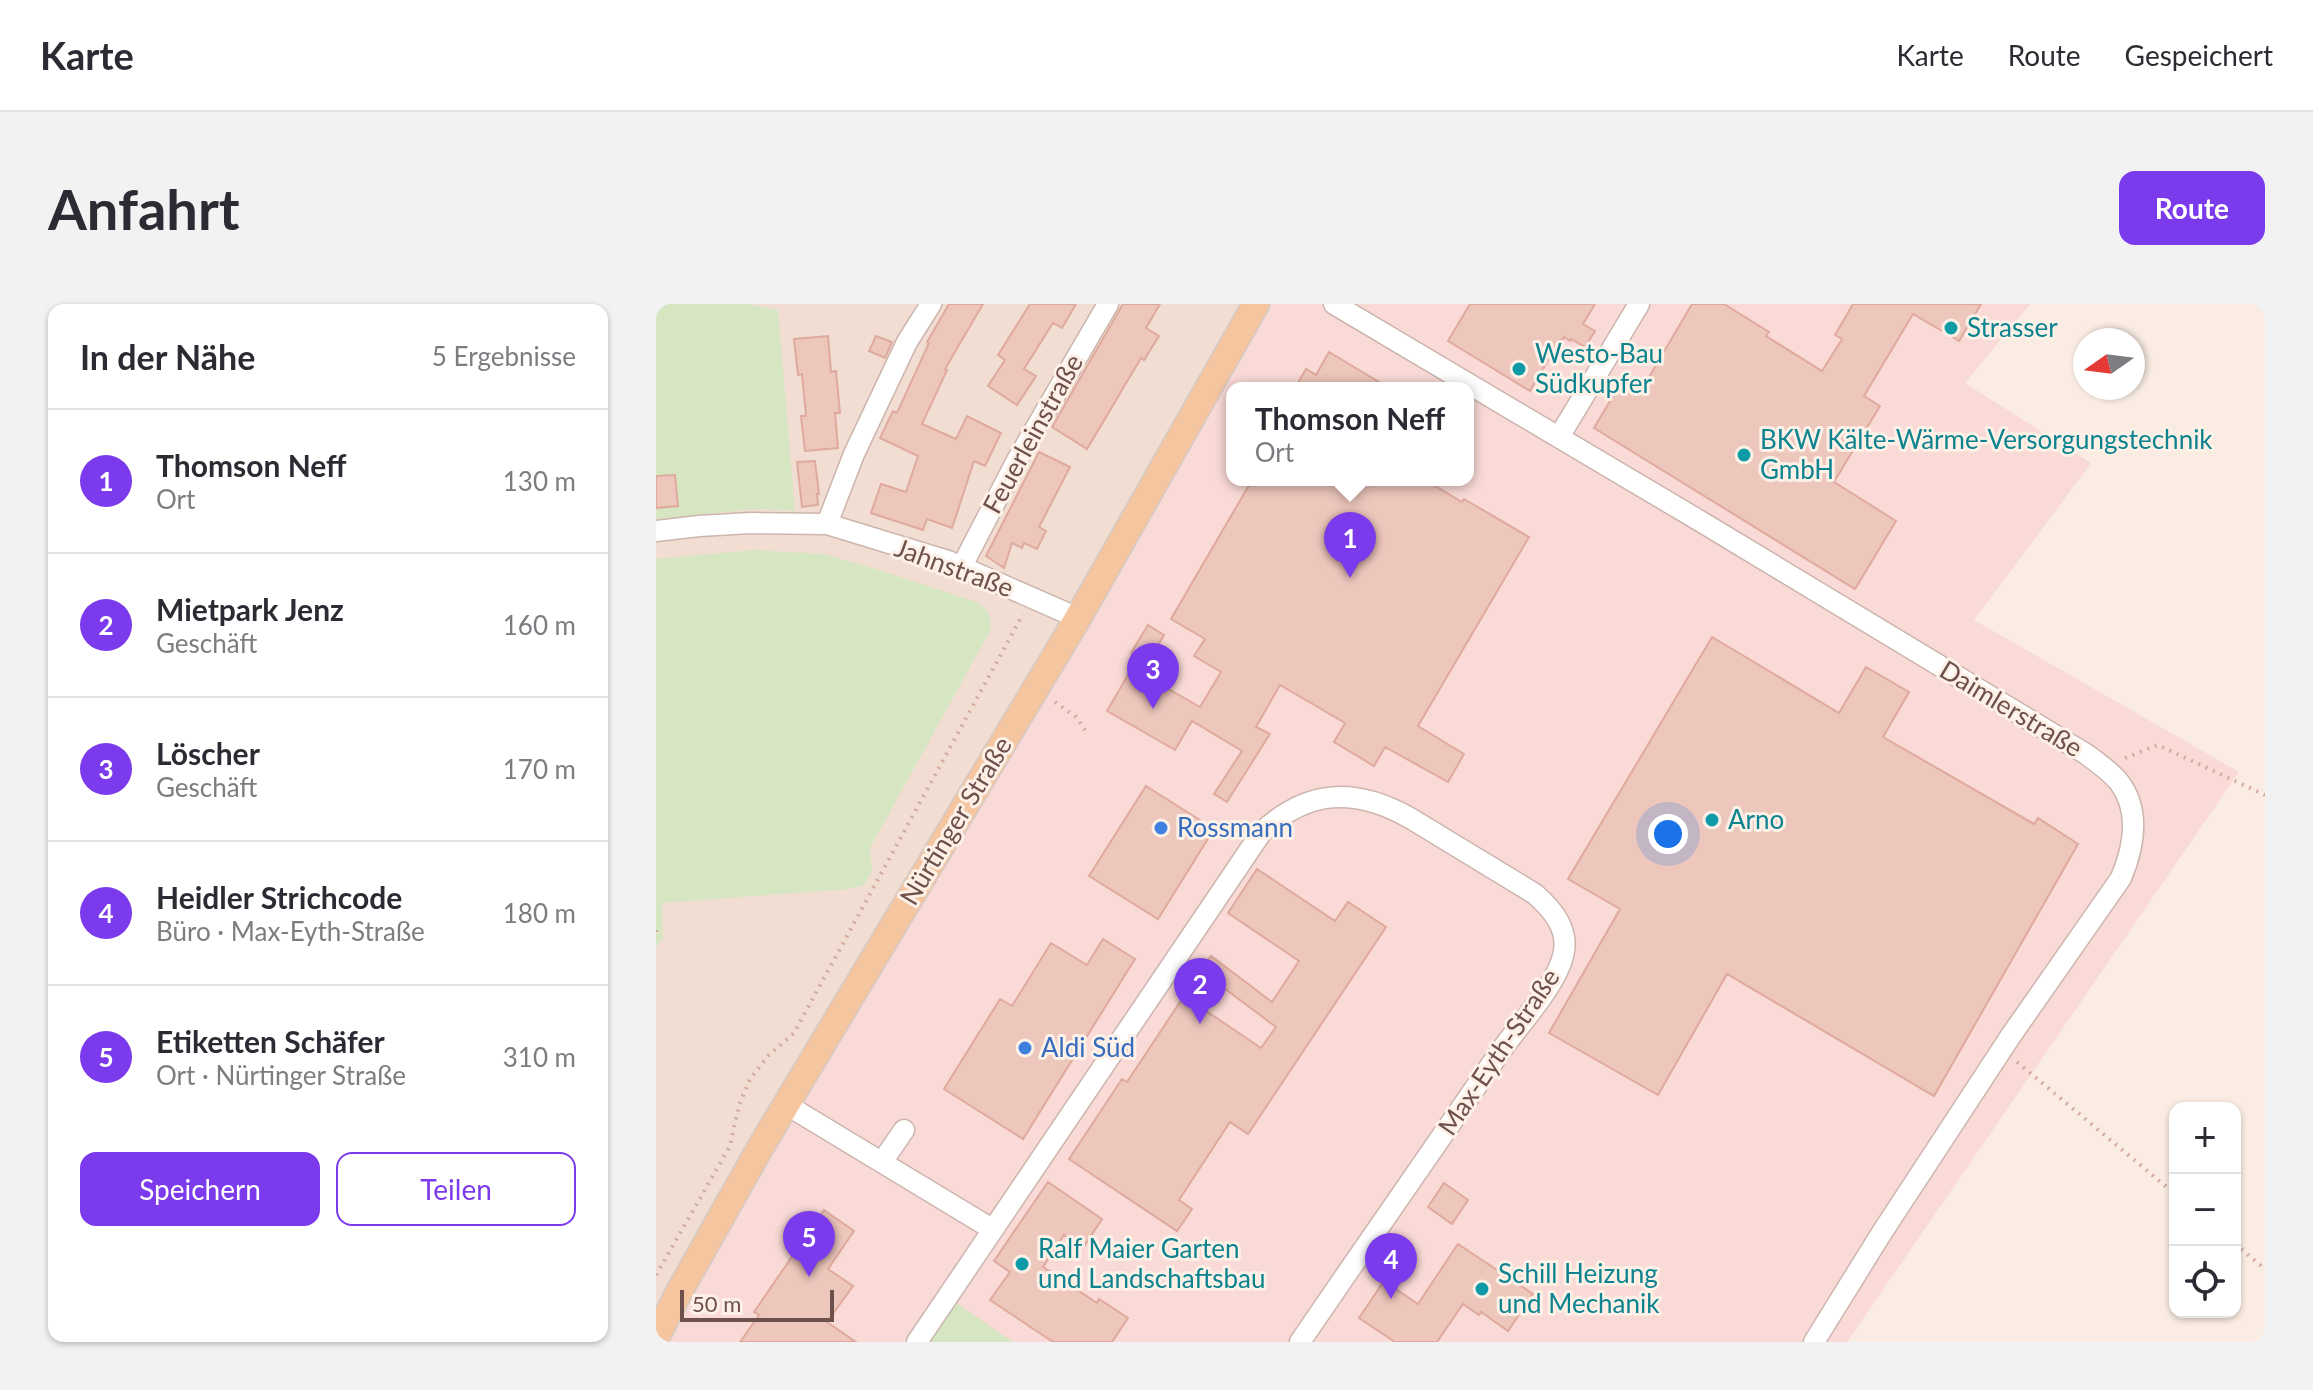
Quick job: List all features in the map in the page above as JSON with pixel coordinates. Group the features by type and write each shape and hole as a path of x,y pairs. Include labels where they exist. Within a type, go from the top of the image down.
{"main road":[{"name":"Nürtinger Straße","path":"656,1338 712,1232 1078,618 1256,304"}],"street":[{"path":"827,524 854,454 907,342 931,304"},
{"name":"Feuerleinstraße","path":"962,566 1009,475 1108,304"},
{"name":"Daimlerstraße","path":"1334,304 1466,382"},
{"path":"1559,437 1639,304"},
{"name":"Daimlerstraße","path":"1474,387 1559,437 1802,595 2099,774 2119,783 2128,798 2133,816 2134,840 2121,878 2001,1050 1814,1342"},
{"name":"Jahnstraße","path":"656,531 738,524 827,524 962,566 1078,618"},
{"name":"Max-Eyth-Straße","path":"917,1342 1261,833 1278,817 1299,804 1319,799 1368,799 1389,806 1535,894 1551,908 1561,925 1563,956 1554,978 1300,1342"},
{"path":"787,1105 992,1229"},
{"path":"882,1162 904,1130"}],"path":[{"path":"656,1275 730,1146 739,1105 750,1079 768,1056 794,1033 1032,597"},
{"path":"1056,704 1076,717 1085,730"},
{"path":"2099,774 2158,745 2265,795"},
{"path":"656,930 656,936"},
{"path":"2001,1050 2169,1189"},
{"path":"2237,1246 2265,1269"}],"shaded area":[{"path":"656,304 1256,304 656,1338"},
{"path":"1256,304 2030,304 1965,383 2091,463 1974,620 2239,772 1847,1342 656,1342"}],"green space":[{"path":"656,304 747,304 778,310 795,511 757,509 656,519"},
{"path":"754,550 824,554 976,602 988,613 991,629 870,848 872,871 864,885 849,889 662,903 663,938 656,947 656,559"},
{"path":"955,1302 1013,1342 929,1342"}],"building":[{"path":"949,304 983,304 945,369 922,424 956,439 967,416 1001,433 985,466 974,461 952,528 927,519 923,530 871,513 881,484 906,492 918,456 880,438 893,411 897,413 927,342"},
{"path":"1030,304 1076,304 1062,328 1053,323 1024,369 1036,376 1017,405 988,386 1005,360 998,355"},
{"path":"1123,304 1160,304 1146,328 1159,336 1144,360 1141,358 1087,449 1052,427"},
{"name":"Westo-Bau Südkupfer","path":"1470,304 1595,304 1583,324 1595,331 1585,347 1564,337 1560,340 1530,391 1448,341"},
{"name":"BKW Kälte-Wärme-Versorgungstechnik GmbH","path":"1692,304 1724,304 1769,332 1766,336 1822,371 1842,339 1835,335 1853,304 1981,304 1959,341 1913,314 1864,396 1880,406 1834,482 1896,521 1855,589 1594,428 1624,378 1642,389"},
{"path":"828,336 831,372 836,371 840,413 835,413 838,448 805,451 801,416 806,416 802,374 798,375 794,339"},
{"path":"876,336 892,342 885,358 869,351"},
{"path":"1329,352 1379,382 1298,382 1306,369 1316,375"},
{"path":"1039,452 1070,467 1039,527 1046,531 1037,549 1024,543 1022,548 1012,543 1004,568 986,556"},
{"path":"815,461 818,505 802,507 797,462"},
{"path":"675,475 678,506 656,508 656,476"},
{"path":"1249,486 1435,486 1529,537 1418,726 1464,754 1448,782 1385,747 1374,766 1334,742 1345,723 1280,685 1256,727 1270,734 1227,802 1214,794 1242,751 1192,721 1175,750 1107,711 1132,668 1200,707 1221,672 1194,656 1205,639 1171,619"},
{"path":"1148,625 1164,635 1147,663 1131,653"},
{"path":"1712,637 1839,713 1866,667 1909,692 1883,737 2034,824 2038,818 2078,844 1934,1096 1727,974 1658,1095 1549,1033 1620,909 1568,879"},
{"path":"1146,786 1214,829 1158,919 1089,876"},
{"path":"1257,869 1335,921 1348,902 1386,927 1248,1134 1230,1122 1179,1200 1192,1209 1177,1231 1069,1159 1122,1079 1127,1082 1184,996 1261,1048 1276,1027 1200,970 1211,956 1272,1002 1299,961 1228,913"},
{"name":"Aldi Süd","path":"1103,939 1135,959 1023,1139 944,1089 1000,999 1012,1006 1051,943 1087,965"},
{"name":"Ralf Maier Garten und Landschaftsbau","path":"1048,1182 1102,1219 1083,1248 1064,1235 1043,1267 1097,1303 1099,1299 1128,1318 1112,1342 1053,1342 990,1300 1010,1272 994,1261"},
{"path":"1444,1183 1468,1200 1452,1224 1428,1207"},
{"path":"824,1210 854,1231 828,1269 853,1286 827,1322 856,1342 740,1342 759,1315 754,1312"},
{"path":"1458,1244 1533,1294 1508,1331 1481,1312 1479,1315 1463,1304 1437,1342 1395,1342 1359,1318 1384,1281 1418,1304"}],"place":[{"name":"Strasser","path":"1951,328"},
{"name":"Westo-Bau Südkupfer","path":"1519,369"},
{"name":"BKW Kälte-Wärme-Versorgungstechnik GmbH","path":"1744,455"},
{"name":"Thomson Neff","path":"1350,578"},
{"name":"Löscher","path":"1153,709"},
{"name":"Arno","path":"1712,820"},
{"name":"Rossmann","path":"1161,828"},
{"name":"Mietpark Jenz","path":"1200,1024"},
{"name":"Aldi Süd","path":"1025,1048"},
{"name":"Ralf Maier Garten und Landschaftsbau","path":"1022,1264"},
{"name":"Etiketten Schäfer","path":"809,1277"},
{"name":"Schill Heizung und Mechanik","path":"1482,1289"},
{"name":"Heidler Strichcode","path":"1391,1299"}]}
